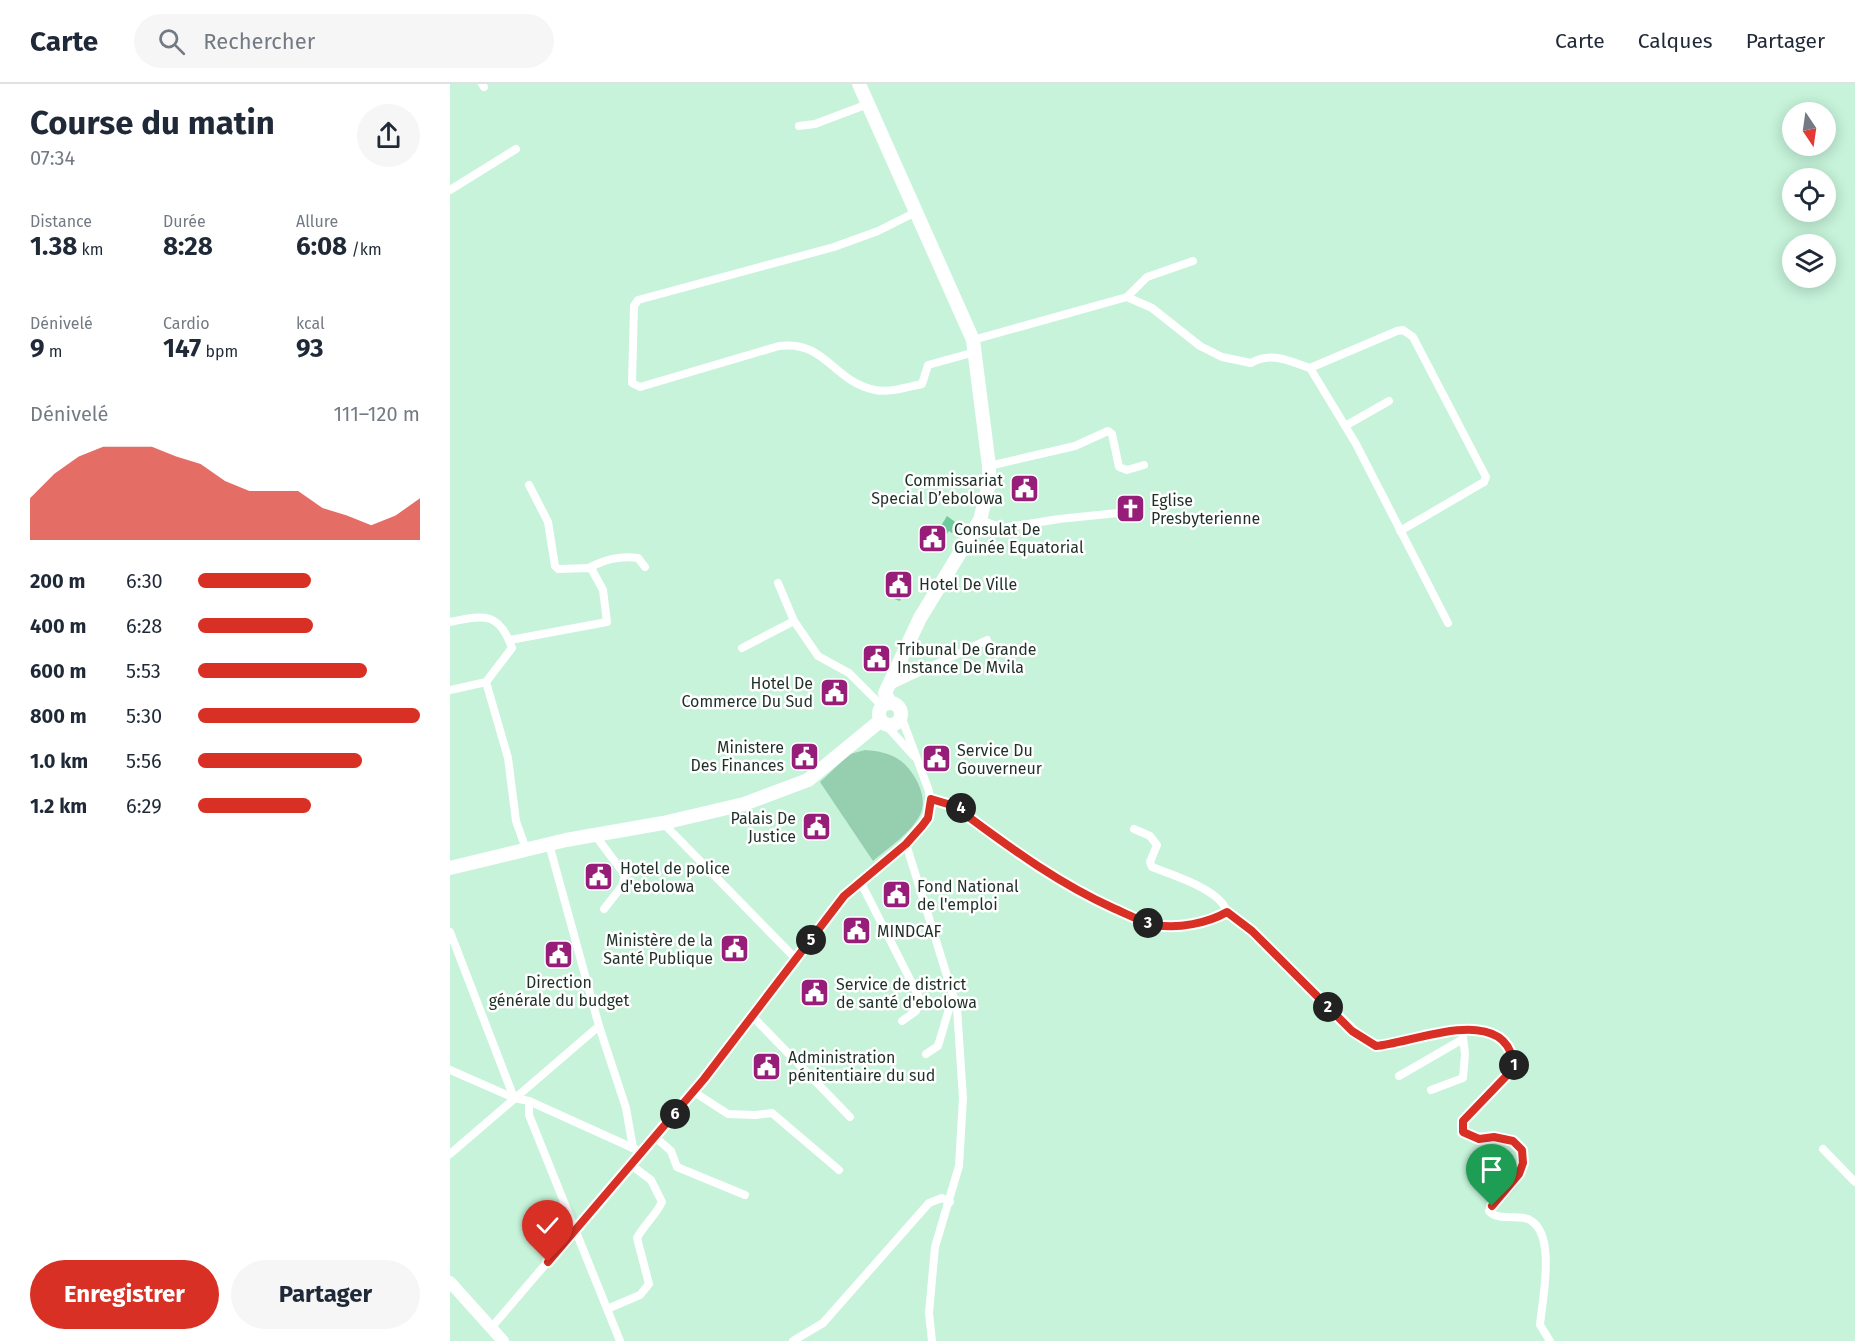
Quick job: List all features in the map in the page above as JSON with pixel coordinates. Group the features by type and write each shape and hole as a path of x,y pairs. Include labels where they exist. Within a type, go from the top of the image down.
{"highway":[{"path":"859,84 974,346 989,466 989,484 980,520 920,618 885,693 886,704 879,713 882,722"},
{"path":"882,722 892,725 900,716 898,707 886,704"},
{"path":"450,868 549,844 723,810 808,780 882,722"}],"main road":[{"path":"450,1282 503,1341"}],"street":[{"path":"799,126 814,124 868,104"},
{"path":"450,190 516,149"},
{"path":"916,212 878,231 834,248 638,300 634,306 632,383 640,387 779,346 795,344 815,351 855,383 876,390 891,391 922,384 928,365 974,346 1127,297 1147,277 1193,261"},
{"path":"1127,297 1152,308 1188,338 1222,357 1251,363 1263,356 1280,358 1310,368 1345,426 1448,623"},
{"path":"1310,368 1397,331 1403,330 1413,337 1486,477 1484,482 1400,531"},
{"path":"1345,426 1389,401"},
{"path":"989,466 1075,446 1107,431 1112,434 1119,467 1127,470 1144,465"},
{"path":"529,485 548,522 555,566 558,569 588,568 606,559 626,556 638,558 645,567"},
{"path":"980,520 1003,528 1118,513"},
{"path":"510,640 608,622 603,590 588,568"},
{"path":"778,583 794,621 818,656 849,673 886,704"},
{"path":"450,622 479,616 491,618 502,625 512,648 486,682 450,690"},
{"path":"742,648 794,621"},
{"path":"889,686 987,640"},
{"path":"486,682 508,758 516,821 526,849"},
{"path":"491,1328 694,1092 844,896 906,844 928,818 931,799 900,716"},
{"path":"882,722 915,757"},
{"path":"931,799 961,808 966,815 1035,865 1096,900 1141,921 1157,925 1177,925 1211,920 1227,912"},
{"path":"663,823 797,960"},
{"path":"1134,829 1150,836 1157,844 1149,862 1152,867 1204,888 1226,906 1227,912 1252,931 1366,1041 1376,1046 1462,1029 1484,1031 1502,1040 1513,1055 1514,1068 1509,1076 1466,1116 1463,1132 1479,1139 1494,1137 1513,1141 1522,1150 1523,1163 1519,1174 1489,1211 1496,1216 1527,1218 1535,1223 1541,1236 1547,1274 1540,1325 1550,1341"},
{"path":"595,835 625,875 622,886 604,909"},
{"path":"549,844 599,1026 626,1108 633,1149"},
{"path":"906,844 957,1008 963,1098 959,1166 935,1247 929,1313 932,1341"},
{"path":"861,881 920,999 916,1011 902,1021"},
{"path":"451,936 514,1098"},
{"path":"926,1054 938,1046 952,1005 952,989"},
{"path":"753,1017 850,1117"},
{"path":"450,1154 599,1026"},
{"path":"1431,1090 1463,1078 1462,1029"},
{"path":"1399,1076 1463,1039"},
{"path":"450,1070 514,1098 529,1101 642,1153"},
{"path":"694,1092 728,1114 755,1116 772,1113 839,1170"},
{"path":"529,1101 529,1115 620,1341"},
{"path":"655,1137 671,1151 677,1167 745,1195"},
{"path":"1823,1149 1855,1182"},
{"path":"607,1309 640,1295 648,1284 637,1239 662,1202 651,1180 631,1165"},
{"path":"793,1341 823,1323 929,1203 942,1198 950,1202"}],"green space":[{"path":"865,750 884,753 901,761 916,778 923,801 920,815 911,828 873,861 820,782 850,754"}],"building":[{"name":"Consulat De Guinée Equatorial","path":"947,516 958,524 952,533 949,531 933,551 920,541 934,524 939,529"},
{"name":"Hotel De Ville","path":"894,574 908,579 900,601 889,597 892,590 888,589"}],"place":[{"name":"Commissariat Special D’ebolowa","path":"1024,489"},
{"name":"Eglise Presbyterienne","path":"1130,509"},
{"name":"Consulat De Guinée Equatorial","path":"933,538"},
{"name":"Hotel De Ville","path":"898,584"},
{"name":"Tribunal De Grande Instance De Mvila","path":"876,658"},
{"name":"Hotel De Commerce Du Sud","path":"834,692"},
{"name":"Ministere Des Finances","path":"805,756"},
{"name":"Service Du Gouverneur","path":"936,759"},
{"name":"Palais De Justice","path":"817,827"},
{"name":"Hotel de police d'ebolowa","path":"599,877"},
{"name":"Fond National de l'emploi","path":"896,895"},
{"name":"MINDCAF","path":"856,931"},
{"name":"Ministère de la Santé Publique","path":"734,949"},
{"name":"Direction générale du budget","path":"559,954"},
{"name":"Service de district de santé d'ebolowa","path":"815,993"},
{"name":"Administration pénitentiaire du sud","path":"767,1066"}],"route":[{"path":"548,1262 704,1079 844,896 906,844 922,826 928,818 931,799 961,808 966,815 1035,865 1096,900 1134,918 1166,926 1211,920 1227,912 1252,931 1352,1031 1376,1046 1464,1029 1484,1031 1502,1040 1513,1055 1514,1068 1509,1076 1497,1085 1463,1121 1463,1132 1479,1139 1494,1137 1513,1141 1522,1150 1523,1163 1519,1174 1492,1206"}]}
